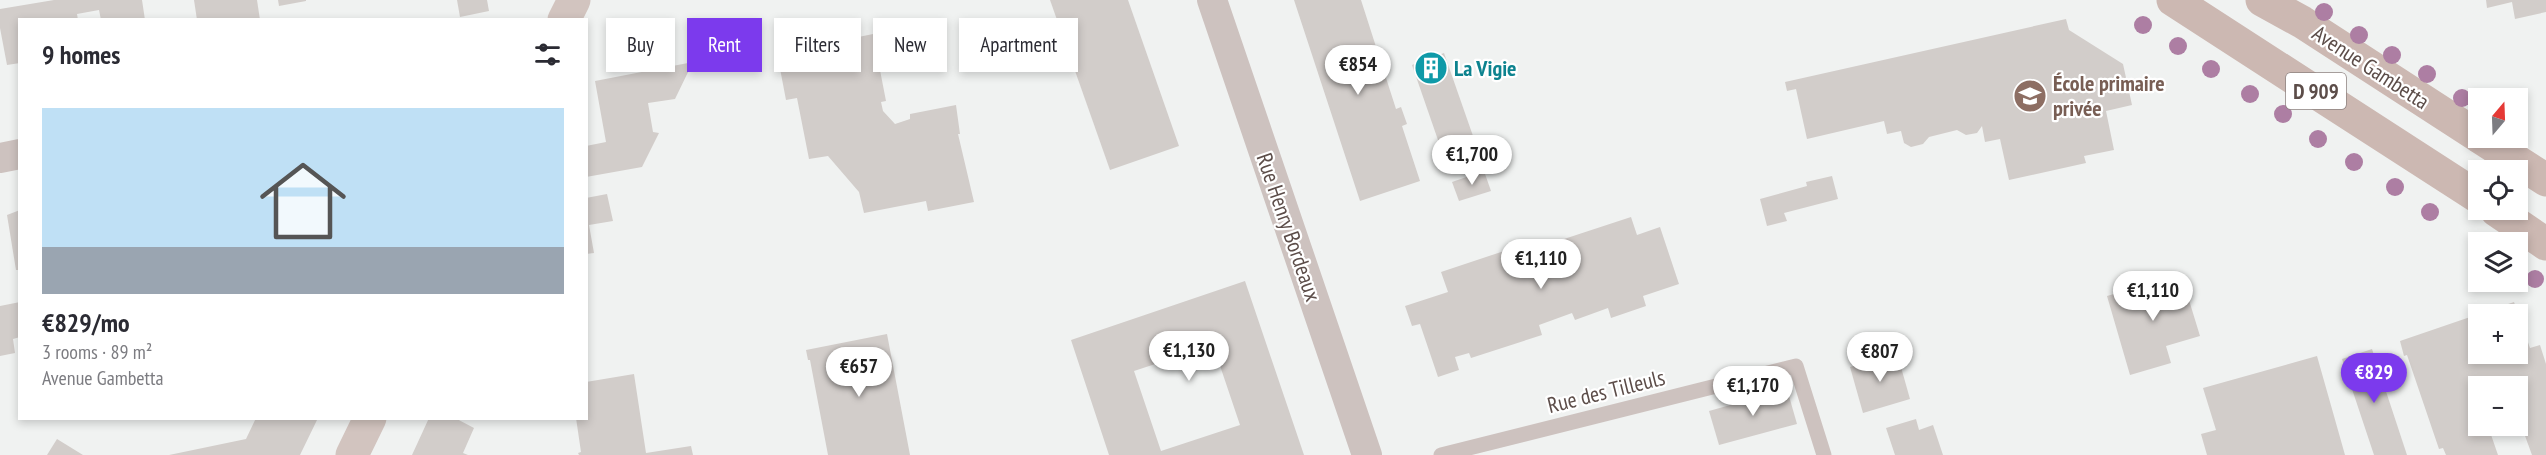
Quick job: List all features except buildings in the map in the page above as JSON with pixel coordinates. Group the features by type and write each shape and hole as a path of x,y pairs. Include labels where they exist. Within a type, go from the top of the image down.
{"main road":[{"path":"565,18 574,0"},
{"name":"D 909","path":"2174,0 2468,191"},
{"name":"Avenue Gambetta","path":"2262,0 2302,22 2468,130"},
{"name":"Avenue Gambetta","path":"2496,148 2546,180"},
{"path":"2511,220 2546,244"},
{"path":"352,455 369,420"}],"street":[{"name":"Rue Henry Bordeaux","path":"1212,0 1366,455"},
{"path":"0,158 18,154"}],"lane":[{"name":"Rue des Tilleuls","path":"1441,455 1796,366 1824,455"}],"place":[{"name":"La Vigie","path":"1431,68"},
{"name":"École primaire privée","path":"2030,96"}]}
